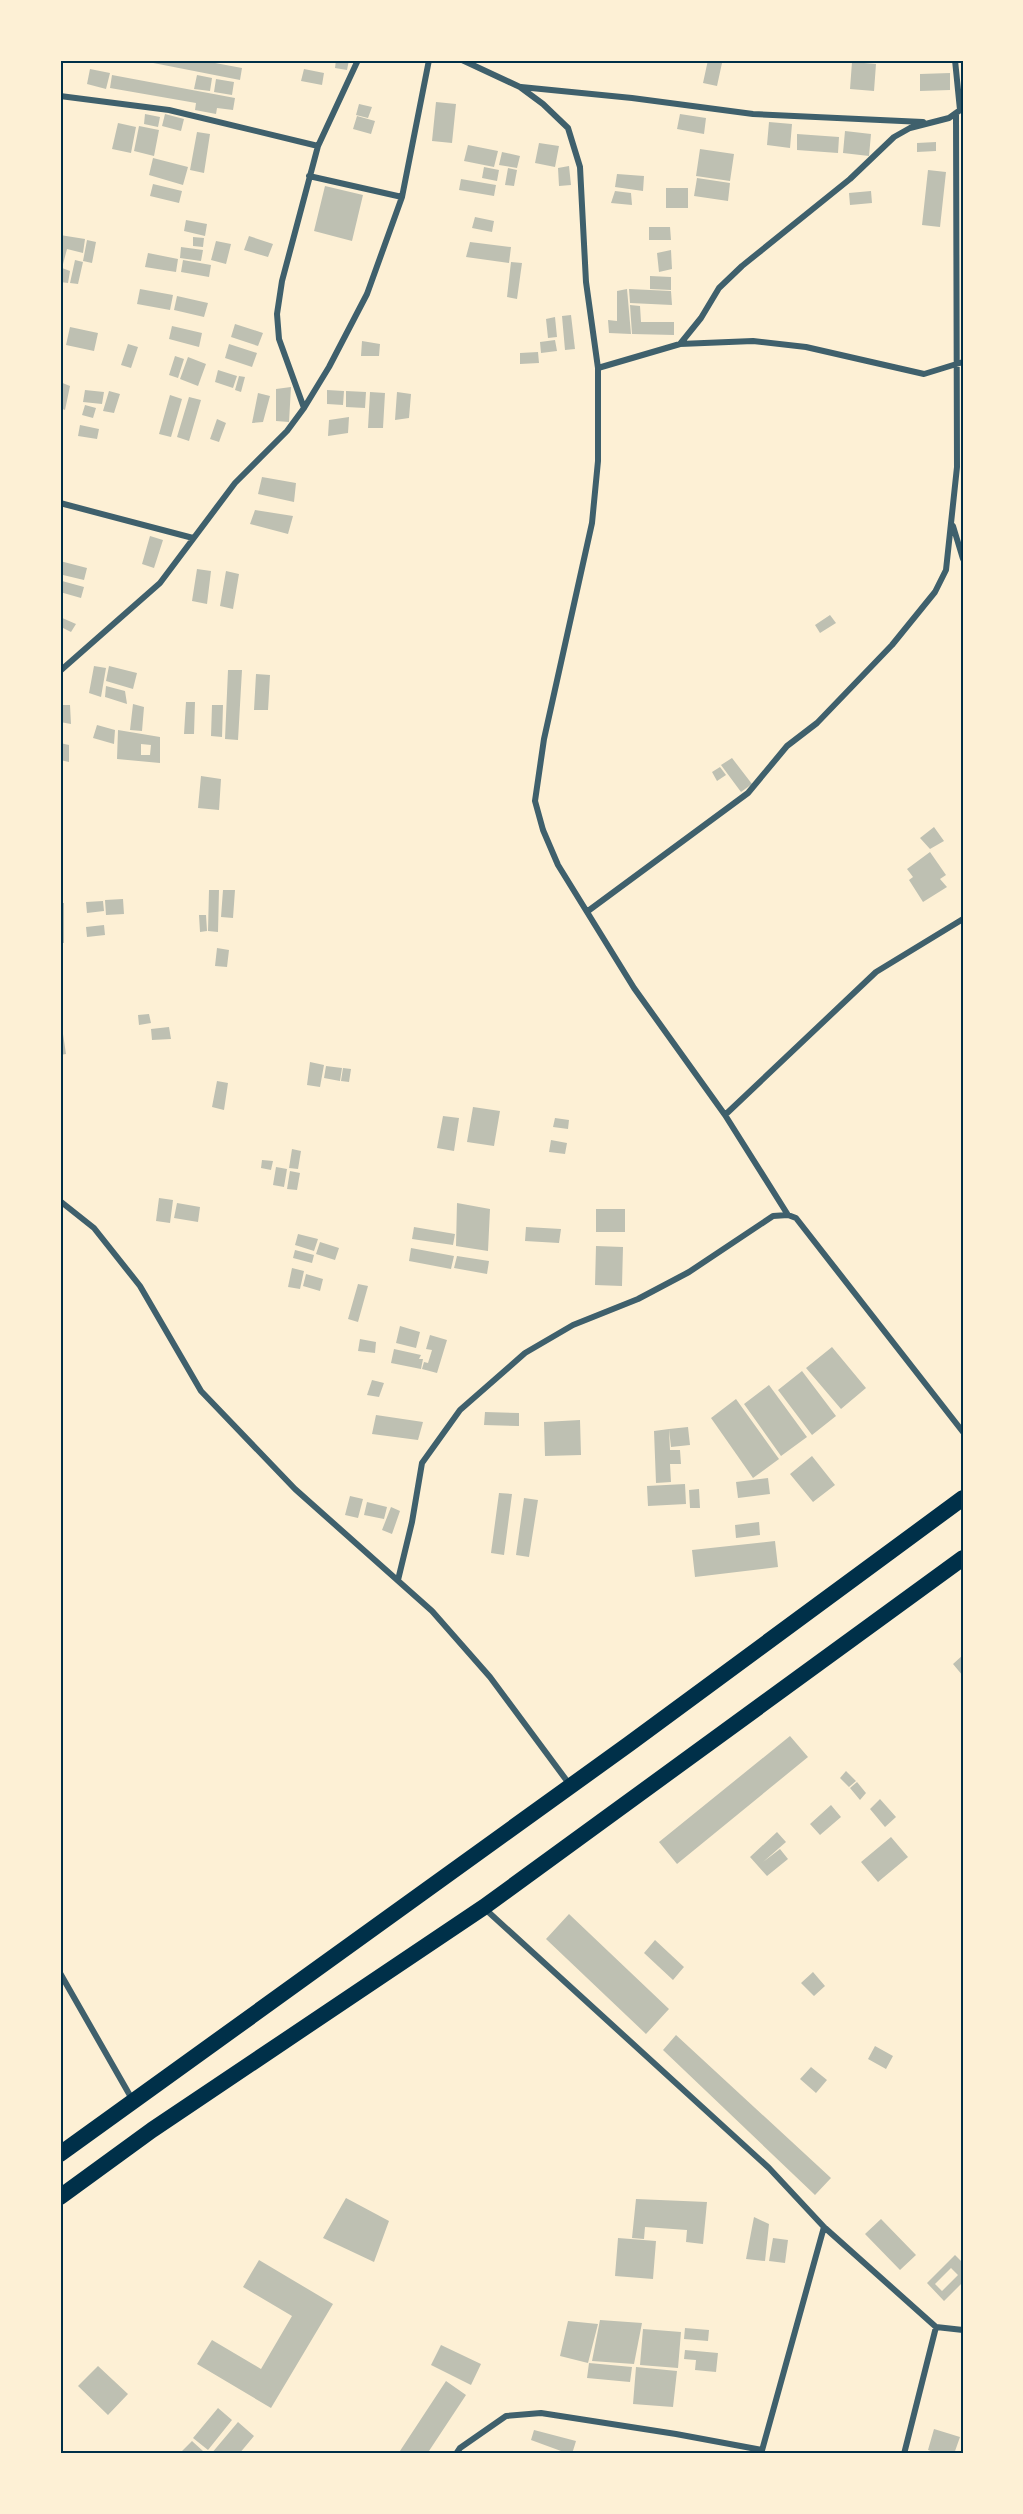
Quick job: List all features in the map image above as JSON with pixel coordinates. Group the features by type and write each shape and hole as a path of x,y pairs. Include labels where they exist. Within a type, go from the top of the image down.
{"highway":[{"path":"60,2154 963,1498"},
{"path":"60,2197 152,2130 484,1907 963,1558"}],"street":[{"path":"304,408 279,339 278,314 282,280 318,146 358,60"},
{"path":"60,671 160,582 235,483 287,431 329,368 367,294 402,197 429,60"},
{"path":"462,60 520,87 568,128 580,167 586,282 598,368 598,461 592,523 544,740 536,801 543,830 558,865 634,988 725,1115 788,1215"},
{"path":"588,911 748,793 787,746 817,723 892,645 935,592 946,570 957,466 959,364 960,111 955,60"},
{"path":"520,87 632,98 753,114 929,123"},
{"path":"60,96 169,110 318,146"},
{"path":"680,344 701,318 719,288 742,266 850,179 894,137 910,128 949,118 960,111"},
{"path":"309,176 402,197"},
{"path":"598,368 680,344 753,341 795,346 924,374 959,364"},
{"path":"60,503 193,538"},
{"path":"952,521 963,560"},
{"path":"725,1115 797,1044 876,972 963,919"},
{"path":"60,1201 94,1228 140,1286 201,1391 295,1489 432,1611 490,1677 570,1785"},
{"path":"398,1580 412,1522 422,1463 460,1410 525,1353 573,1325 639,1299 689,1272 773,1216 788,1215 796,1218 963,1432"},
{"path":"484,1907 769,2168 824,2227 936,2327 963,2331"},
{"path":"60,1973 134,2102"},
{"path":"456,2454 460,2448 506,2416 541,2414 676,2434 761,2452 824,2227"},
{"path":"904,2454 936,2327"}],"building":[{"path":"138,60 199,60 242,68 240,80"},
{"path":"336,60 349,60 347,70 335,68"},
{"path":"708,60 722,63 717,86 703,83"},
{"path":"852,62 876,64 874,91 850,89"},
{"path":"90,69 110,73 106,89 87,84"},
{"path":"304,69 324,73 322,85 301,81"},
{"path":"950,73 950,90 920,91 920,74"},
{"path":"112,75 235,98 233,110 217,108 216,114 195,110 196,103 110,88"},
{"path":"197,75 212,78 210,91 194,89"},
{"path":"216,79 234,82 232,95 214,92"},
{"path":"436,102 456,104 452,143 432,141"},
{"path":"359,104 372,107 368,118 356,115"},
{"path":"145,114 160,117 158,127 144,124"},
{"path":"165,114 184,119 181,131 162,126"},
{"path":"680,114 706,118 704,134 677,129"},
{"path":"357,116 375,121 371,134 353,129"},
{"path":"769,122 792,124 790,148 767,145"},
{"path":"118,123 136,127 131,153 112,149"},
{"path":"139,126 159,130 154,156 134,151"},
{"path":"845,131 871,134 869,156 843,153"},
{"path":"197,132 210,134 204,173 190,170"},
{"path":"797,134 839,137 838,153 797,150"},
{"path":"936,142 936,151 917,152 917,143"},
{"path":"539,143 559,146 555,167 535,163"},
{"path":"468,145 498,151 494,167 464,161"},
{"path":"700,149 734,154 730,181 696,176"},
{"path":"502,152 520,156 517,168 499,165"},
{"path":"153,158 188,167 183,185 149,175"},
{"path":"569,166 571,185 559,186 558,168"},
{"path":"484,167 499,170 497,181 482,178"},
{"path":"508,168 517,170 514,186 505,185"},
{"path":"928,170 946,172 940,227 922,225"},
{"path":"617,174 644,176 643,191 615,187"},
{"path":"697,178 730,183 728,201 694,196"},
{"path":"461,179 496,185 494,196 459,190"},
{"path":"153,184 182,191 179,203 150,196"},
{"path":"325,186 363,195 352,241 314,231"},
{"path":"666,188 688,188 688,208 666,208"},
{"path":"615,191 631,193 632,205 611,203"},
{"path":"871,191 872,203 850,205 849,193"},
{"path":"475,217 494,221 492,232 472,228"},
{"path":"186,220 207,224 205,236 184,231"},
{"path":"649,227 670,227 671,240 649,240"},
{"path":"60,235 85,239 83,253 67,249 62,268 70,271 68,283 60,282"},
{"path":"249,236 273,244 268,257 244,250"},
{"path":"193,237 204,238 203,247 193,246"},
{"path":"87,240 96,242 92,263 83,261"},
{"path":"216,241 231,244 226,264 211,260"},
{"path":"470,242 511,247 509,263 466,257"},
{"path":"181,247 203,250 201,261 180,258"},
{"path":"671,250 672,269 659,272 657,253"},
{"path":"148,253 178,259 176,272 145,267"},
{"path":"75,260 83,262 78,284 70,283"},
{"path":"183,260 211,265 209,277 181,272"},
{"path":"511,262 522,263 517,299 507,297"},
{"path":"650,276 671,277 671,290 650,289"},
{"path":"140,289 173,295 170,310 137,304"},
{"path":"627,289 631,334 609,333 608,320 617,321 617,291"},
{"path":"629,289 671,291 672,305 630,303"},
{"path":"177,296 208,303 204,317 174,310"},
{"path":"630,305 640,306 641,322 674,322 674,335 632,334"},
{"path":"571,315 575,349 565,350 562,316"},
{"path":"555,317 557,337 548,338 546,319"},
{"path":"235,324 263,333 258,346 231,337"},
{"path":"172,326 202,333 199,347 169,339"},
{"path":"70,327 98,333 94,351 66,345"},
{"path":"555,340 557,351 541,353 540,342"},
{"path":"362,341 380,344 379,356 361,356"},
{"path":"128,344 138,347 131,368 121,365"},
{"path":"229,344 257,353 252,367 225,358"},
{"path":"538,352 539,363 520,364 520,353"},
{"path":"175,356 184,359 178,378 169,375"},
{"path":"188,357 206,364 198,386 180,379"},
{"path":"218,370 237,376 233,388 215,382"},
{"path":"239,376 245,377 241,392 235,390"},
{"path":"60,382 70,386 65,410 60,408"},
{"path":"291,387 289,422 276,421 276,389"},
{"path":"85,390 104,392 102,404 83,402"},
{"path":"327,390 344,391 343,405 327,404"},
{"path":"109,391 120,394 114,413 103,411"},
{"path":"346,391 366,392 365,408 346,407"},
{"path":"370,392 385,393 383,428 368,428"},
{"path":"397,392 411,394 409,418 395,420"},
{"path":"258,393 270,396 263,422 252,423"},
{"path":"170,395 182,399 171,437 159,434"},
{"path":"189,397 201,400 189,441 177,437"},
{"path":"85,405 96,408 93,418 82,415"},
{"path":"349,417 348,433 328,436 329,420"},
{"path":"217,419 226,423 219,442 210,439"},
{"path":"80,425 99,429 97,439 78,436"},
{"path":"262,477 296,483 294,502 258,494"},
{"path":"255,510 293,516 288,534 250,524"},
{"path":"150,536 163,540 154,568 142,564"},
{"path":"60,561 87,568 84,580 63,575 62,581 84,587 81,598 60,592"},
{"path":"197,569 211,571 207,604 192,601"},
{"path":"226,571 239,574 233,609 220,606"},
{"path":"830,615 836,623 820,633 815,625"},
{"path":"60,617 76,624 71,632 63,628 60,634"},
{"path":"94,666 106,668 101,697 89,693"},
{"path":"109,666 137,673 133,689 106,681"},
{"path":"228,670 242,670 238,740 225,739"},
{"path":"256,674 270,675 268,710 254,710"},
{"path":"106,686 125,691 127,704 105,697"},
{"path":"186,702 195,702 194,734 184,734"},
{"path":"133,704 144,707 142,731 130,730"},
{"path":"60,705 70,705 71,724 60,722"},
{"path":"212,705 223,705 222,737 211,736"},
{"path":"97,725 115,730 114,744 93,738"},
{"path":"118,730 160,737 160,763 117,759","holes":["141,744 151,745 150,755 141,755"]},
{"path":"60,743 69,745 69,762 60,760"},
{"path":"732,758 752,784 741,792 721,765"},
{"path":"720,767 726,775 717,781 712,772"},
{"path":"201,776 221,779 219,810 198,808"},
{"path":"934,827 944,841 930,849 920,838"},
{"path":"930,852 946,875 940,879 947,887 923,902 909,880 913,877 907,869"},
{"path":"209,890 219,890 218,932 208,931"},
{"path":"223,890 235,890 233,918 221,917"},
{"path":"123,899 124,914 106,915 105,900"},
{"path":"103,901 104,911 87,913 86,902"},
{"path":"60,903 64,903 64,943 60,943"},
{"path":"199,915 206,915 207,931 200,932"},
{"path":"104,925 105,935 87,937 86,927"},
{"path":"217,948 229,950 227,967 215,966"},
{"path":"149,1014 151,1023 139,1025 138,1015"},
{"path":"169,1027 171,1039 152,1040 151,1029"},
{"path":"63,1034 66,1054 60,1055 60,1035"},
{"path":"310,1062 324,1065 320,1087 307,1085"},
{"path":"326,1066 342,1068 340,1081 324,1078"},
{"path":"343,1068 351,1069 349,1082 341,1081"},
{"path":"217,1081 228,1083 224,1110 212,1107"},
{"path":"473,1107 500,1111 494,1146 467,1142"},
{"path":"443,1116 459,1118 454,1151 437,1148"},
{"path":"555,1118 569,1120 568,1129 553,1127"},
{"path":"551,1140 567,1143 565,1154 549,1152"},
{"path":"292,1149 301,1151 298,1169 289,1168"},
{"path":"262,1160 273,1161 271,1170 261,1168"},
{"path":"276,1167 287,1169 284,1187 273,1185"},
{"path":"290,1171 300,1173 297,1190 287,1189"},
{"path":"159,1198 173,1200 170,1223 156,1221"},
{"path":"177,1203 200,1207 198,1222 174,1218"},
{"path":"457,1203 490,1209 488,1251 456,1246"},
{"path":"596,1209 625,1209 625,1232 596,1232"},
{"path":"414,1227 455,1234 453,1245 412,1239"},
{"path":"526,1227 561,1229 559,1243 525,1241"},
{"path":"298,1234 318,1239 314,1251 295,1245"},
{"path":"320,1242 339,1248 335,1260 316,1254"},
{"path":"596,1246 623,1247 622,1286 595,1285"},
{"path":"411,1248 454,1256 451,1269 409,1261"},
{"path":"295,1250 314,1255 312,1263 293,1258"},
{"path":"457,1256 489,1261 487,1274 454,1268"},
{"path":"292,1268 304,1271 300,1289 288,1287"},
{"path":"306,1274 323,1279 320,1291 303,1286"},
{"path":"358,1284 368,1286 358,1322 348,1319"},
{"path":"400,1326 420,1332 416,1348 396,1343"},
{"path":"430,1335 447,1340 437,1373 422,1369 424,1362 428,1363 432,1350 426,1349"},
{"path":"360,1339 376,1342 375,1353 358,1351"},
{"path":"832,1347 866,1388 841,1409 806,1368"},
{"path":"394,1349 421,1355 419,1359 423,1359 421,1369 391,1363"},
{"path":"802,1371 836,1416 812,1435 778,1390"},
{"path":"372,1380 384,1383 379,1397 367,1395"},
{"path":"769,1385 807,1437 781,1456 744,1404"},
{"path":"736,1399 779,1459 753,1478 711,1418"},
{"path":"485,1412 519,1413 519,1426 484,1425"},
{"path":"376,1415 423,1422 418,1440 372,1434"},
{"path":"580,1420 581,1455 545,1456 544,1422"},
{"path":"688,1427 690,1445 671,1447 669,1429"},
{"path":"669,1429 670,1450 680,1450 681,1464 670,1464 671,1482 656,1483 654,1431"},
{"path":"812,1456 835,1485 813,1502 790,1474"},
{"path":"768,1478 770,1494 738,1498 736,1482"},
{"path":"685,1484 686,1504 648,1506 647,1486"},
{"path":"699,1489 700,1508 690,1508 689,1490"},
{"path":"499,1493 512,1494 504,1555 491,1553"},
{"path":"350,1496 363,1499 358,1518 345,1515"},
{"path":"524,1498 538,1500 529,1557 516,1555"},
{"path":"367,1502 387,1507 384,1519 364,1515"},
{"path":"391,1507 400,1511 392,1534 382,1530"},
{"path":"759,1522 760,1535 736,1538 735,1525"},
{"path":"775,1541 778,1567 695,1577 692,1550"},
{"path":"963,1655 963,1676 953,1664"},
{"path":"790,1736 808,1757 677,1864 659,1842"},
{"path":"846,1771 856,1781 849,1787 840,1778"},
{"path":"857,1782 866,1793 860,1800 850,1788"},
{"path":"880,1799 896,1817 885,1827 870,1809"},
{"path":"831,1805 841,1817 820,1835 810,1824"},
{"path":"777,1832 786,1842 763,1862 780,1849 788,1859 767,1876 750,1857"},
{"path":"891,1837 908,1857 878,1882 861,1862"},
{"path":"569,1914 669,2009 646,2034 546,1939"},
{"path":"655,1940 684,1967 673,1980 644,1953"},
{"path":"813,1972 825,1986 814,1996 801,1983"},
{"path":"676,2035 831,2178 815,2195 663,2050"},
{"path":"875,2046 893,2056 886,2069 868,2059"},
{"path":"811,2067 827,2080 816,2093 800,2079"},
{"path":"346,2198 389,2221 374,2262 323,2238"},
{"path":"636,2199 707,2202 703,2244 686,2242 687,2230 645,2227 644,2239 632,2238"},
{"path":"754,2217 769,2224 765,2261 746,2259"},
{"path":"881,2219 916,2255 900,2270 865,2234"},
{"path":"618,2238 656,2241 653,2279 615,2276"},
{"path":"773,2238 788,2240 785,2263 769,2261"},
{"path":"955,2255 963,2263 963,2282 944,2301 927,2283","holes":["951,2268 958,2275 942,2291 935,2284"]},
{"path":"259,2260 333,2304 271,2408 197,2364 212,2340 261,2369 292,2316 243,2287"},
{"path":"600,2320 642,2323 634,2364 592,2361"},
{"path":"568,2321 598,2324 588,2363 560,2356"},
{"path":"685,2328 709,2330 708,2341 684,2339"},
{"path":"643,2329 681,2332 678,2368 640,2365"},
{"path":"441,2345 481,2364 471,2385 431,2365"},
{"path":"685,2350 718,2353 716,2372 695,2370 696,2360 684,2359"},
{"path":"589,2363 632,2367 630,2382 587,2378"},
{"path":"98,2366 128,2394 108,2415 78,2386"},
{"path":"636,2367 677,2371 673,2407 633,2404"},
{"path":"446,2381 466,2395 427,2454 398,2454"},
{"path":"218,2408 232,2420 208,2450 193,2438"},
{"path":"238,2422 254,2436 239,2454 211,2454"},
{"path":"934,2429 960,2437 954,2454 940,2454 928,2450"},
{"path":"534,2430 576,2441 572,2454 561,2454 561,2451 531,2440"},
{"path":"192,2441 204,2452 179,2454"}]}
